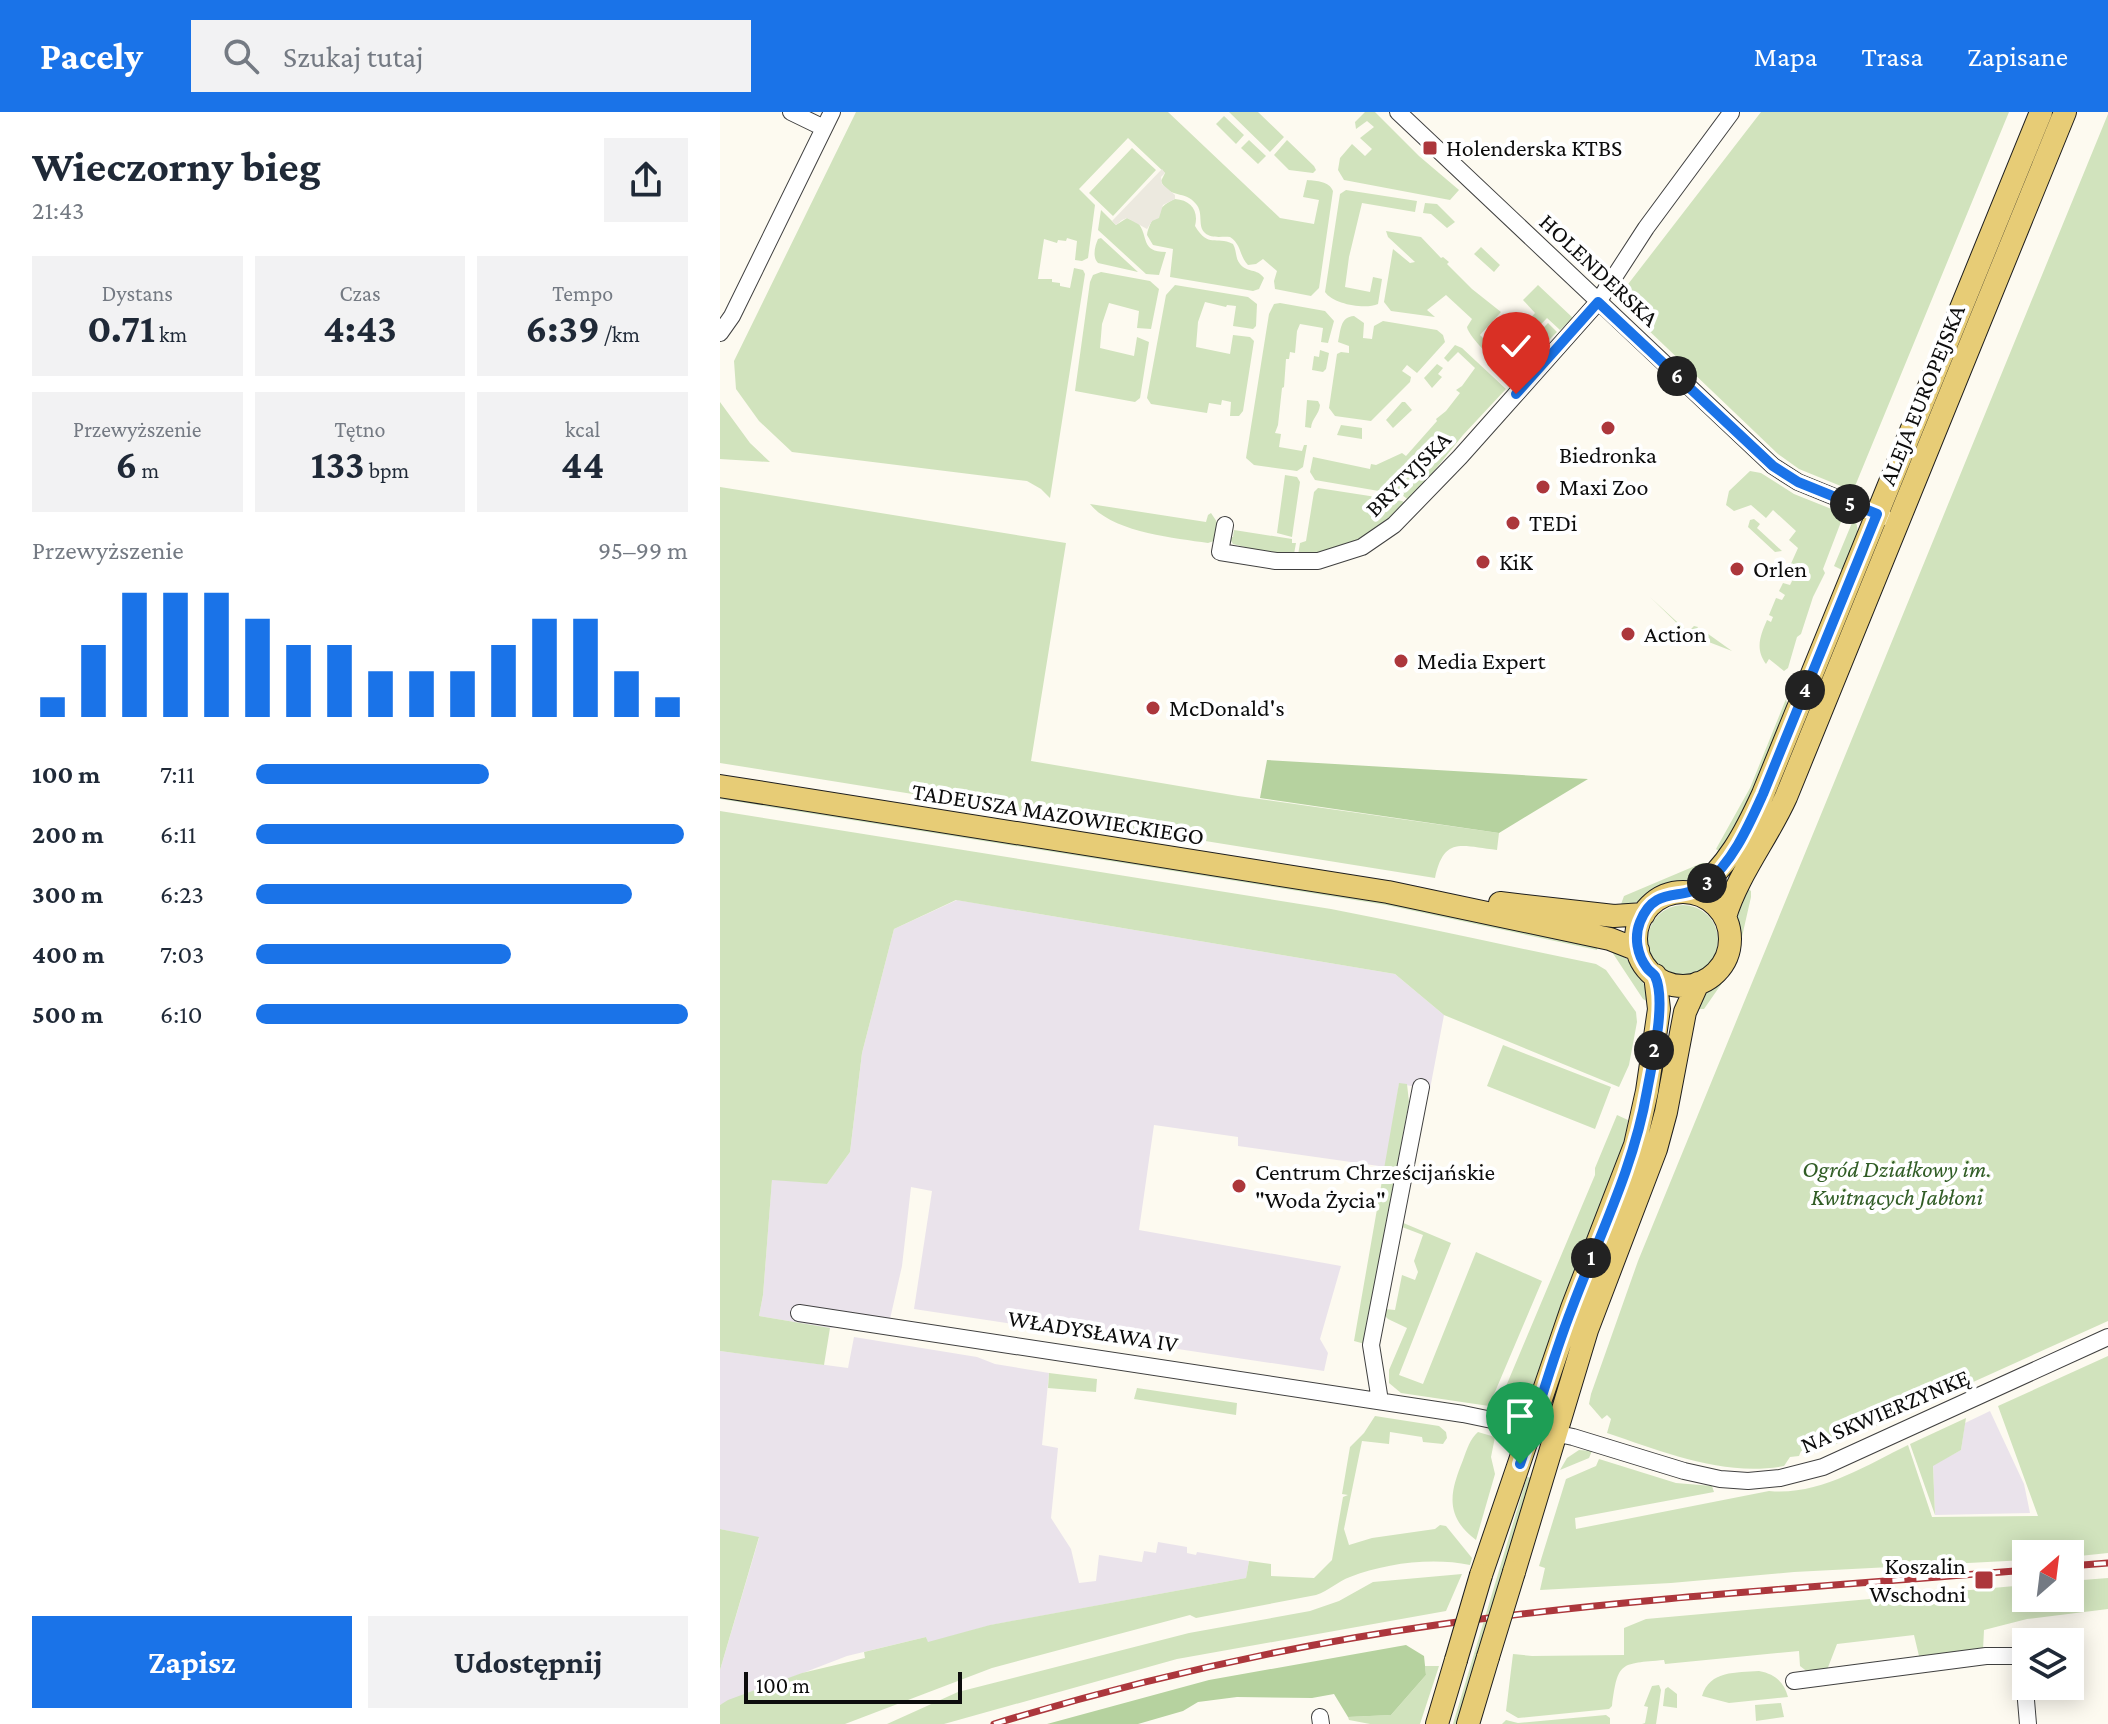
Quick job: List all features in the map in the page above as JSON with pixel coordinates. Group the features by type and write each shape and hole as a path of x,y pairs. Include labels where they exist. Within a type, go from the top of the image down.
{"main road":[{"name":"ALEJA EUROPEJSKA","path":"1693,893 1709,881 1723,864 1756,808 2041,112"},
{"name":"ALEJA EUROPEJSKA","path":"1725,917 1733,894 1786,797 2065,112"},
{"name":"TADEUSZA MAZOWIECKIEGO","path":"720,786 1388,892 1610,939 1638,950"},
{"name":"TADEUSZA MAZOWIECKIEGO","path":"1388,892 1442,895 1614,916 1644,914"},
{"path":"1674,893 1693,893 1711,901 1725,917 1730,939 1727,956 1713,975 1698,983 1675,985 1655,975 1644,964 1638,950 1637,931 1653,903 1674,893"},
{"path":"1437,1724 1481,1575 1572,1308 1639,1133 1659,1009 1655,975"},
{"path":"1468,1724 1590,1321 1656,1149 1685,1012 1698,983"}],"street":[{"path":"791,112 824,128"},
{"path":"720,333 732,316 832,112"},
{"name":"HOLENDERSKA","path":"1398,112 1773,466 1798,482 1898,523"},
{"path":"1598,302 1646,228 1731,113"},
{"name":"BRYTYJSKA","path":"1225,525 1220,552 1257,559 1318,561 1362,547 1415,507 1598,302"},
{"path":"1380,1401 1371,1345 1421,1087"},
{"name":"WŁADYSŁAWA IV","path":"799,1313 1380,1401 1533,1428"},
{"name":"NA SKWIERZYNKĘ","path":"1533,1428 1720,1479 1748,1481 1780,1478 1836,1461 2108,1337"},
{"path":"1794,1681 2022,1649 2028,1724"}],"shaded area":[{"path":"1162,169 1165,173 1161,177 1162,184 1175,195 1175,199 1163,205 1159,218 1152,221 1147,229 1127,218 1116,225 1112,221"},
{"path":"957,900 1395,974 1444,1015 1430,1089 1399,1084 1386,1167 1238,1146 1238,1137 1154,1125 1139,1230 1341,1266 1320,1339 1328,1353 1324,1371 914,1309 932,1191 911,1187 902,1266 890,1319 830,1328 759,1316 772,1179 827,1184 850,1152 862,1053 894,929"},
{"path":"854,1337 977,1357 995,1364 1049,1373 1042,1445 1058,1448 1051,1518 1071,1549 1079,1583 1096,1581 1099,1555 1142,1562 1144,1551 1156,1553 1158,1542 1187,1547 1187,1553 1196,1555 1197,1552 1249,1561 1246,1578 991,1625 928,1643 926,1637 847,1656 720,1705 720,1670 759,1538 720,1529 720,1351 848,1368"},
{"path":"1990,1411 2024,1484 2030,1513 1935,1515 1933,1465 1961,1450 1965,1423"}],"green space":[{"path":"856,112 1168,112 1280,218 1314,224 1319,200 1303,197 1307,180 1329,185 1333,191 1319,288 1311,296 1275,289 1277,271 1263,259 1248,265 1237,243 1230,237 1214,237 1205,233 1196,204 1164,187 1161,181 1165,173 1128,138 1079,189 1095,205 1088,258 1075,260 1077,241 1067,238 1057,243 1044,239 1038,279 1052,279 1060,286 1070,288 1074,268 1083,270 1085,274 1050,498 1027,481 792,452 759,421 736,389 734,361"},
{"path":"1229,112 1258,112 1284,137 1270,152"},
{"path":"1365,112 1375,112 1459,190 1450,200 1344,180 1338,170 1340,158 1352,144 1365,156 1372,149 1360,138 1374,127 1367,121 1356,129 1355,122"},
{"path":"1761,112 2009,112 1853,491 1799,469 1778,454 1621,304 1622,292"},
{"name":"Ogród Działkowy im. Kwitnących Jabłoni","path":"2108,114 2108,1321 1816,1453 1801,1451 1799,1456 1790,1457 1784,1466 1739,1468 1694,1461 1607,1433 1611,1419 1607,1415 1602,1419 1589,1404 1638,1261"},
{"path":"1224,116 1244,135 1236,144 1216,124"},
{"path":"1249,140 1266,156 1258,164 1241,148"},
{"path":"1287,140 1314,166 1316,170 1313,173 1289,170 1274,155"},
{"path":"1132,148 1156,170 1113,216 1089,193"},
{"path":"1346,190 1417,201 1415,212 1362,203 1345,287 1370,292 1373,277 1382,279 1378,304 1372,306 1342,303 1325,292 1340,194"},
{"path":"1175,199 1192,207 1196,216 1195,226 1204,237 1233,244 1240,264 1264,278 1259,289 1253,291 1170,277 1173,249 1153,245 1147,235 1156,214"},
{"path":"1425,203 1437,204 1455,222 1447,228 1431,214 1423,213"},
{"path":"1101,210 1116,225 1127,218 1138,223 1149,246 1166,252 1159,275 1146,274 1098,230"},
{"path":"1386,231 1421,237 1449,262 1447,264 1472,289 1501,312 1480,335 1498,353 1510,340 1533,362 1518,374 1497,363 1469,332 1467,327 1472,319 1446,295 1427,310 1435,317 1391,311 1384,302 1393,249 1410,263 1415,262 1388,237"},
{"path":"1101,238 1138,272 1098,263 1095,251"},
{"path":"1481,247 1500,265 1494,272 1474,254"},
{"path":"1101,272 1150,281 1159,289 1151,329 1137,328 1139,311 1109,303 1102,324 1100,348 1134,356 1137,337 1149,342 1140,398 1135,402 1075,391 1090,282 1093,275"},
{"path":"1175,285 1248,297 1257,304 1256,326 1253,329 1233,326 1236,306 1205,302 1198,322 1196,347 1230,354 1233,335 1250,337 1254,341 1243,411 1239,416 1230,416 1231,402 1222,400 1221,405 1209,403 1207,413 1151,404 1147,398 1166,295"},
{"path":"1538,285 1573,318 1560,330 1547,318 1523,343 1515,335 1535,313 1523,300"},
{"path":"1274,304 1325,311 1334,321 1328,343 1321,342 1323,328 1300,324 1295,353 1290,352 1289,359 1286,359 1275,433 1281,434 1279,447 1302,451 1307,445 1303,467 1297,471 1254,465 1246,458 1269,314"},
{"path":"1354,316 1364,323 1363,338 1372,339 1374,326 1383,321 1437,330 1445,342 1417,373 1407,365 1402,371 1411,377 1410,382 1371,421 1335,416 1329,408 1337,354 1349,353 1349,346 1338,342 1341,329 1346,319"},
{"path":"1548,323 1557,332 1535,354 1526,346"},
{"path":"1455,345 1506,389 1463,435 1410,501 1402,495 1315,480 1310,472 1313,457 1370,469 1371,464 1376,465 1402,453 1406,456 1446,411 1460,393 1456,390 1475,368 1458,352 1448,362 1444,358"},
{"path":"1320,350 1329,353 1323,372 1312,370 1314,356 1319,357"},
{"path":"1437,364 1443,368 1438,374 1442,377 1432,388 1424,378"},
{"path":"1307,400 1318,401 1320,405 1311,428 1305,427"},
{"path":"720,402 750,443 770,462 720,459"},
{"path":"1402,402 1412,410 1393,428 1386,420"},
{"path":"1341,425 1362,428 1362,439 1337,435"},
{"path":"1750,471 1761,473 1794,494 1844,514 1823,569 1825,573 1801,634 1797,637 1788,668 1784,671 1769,659 1766,664 1760,642 1767,620 1771,622 1773,617 1769,615 1776,598 1782,600 1785,595 1779,591 1783,583 1790,585 1792,581 1785,577 1798,548 1789,540 1796,531 1773,510 1766,518 1751,505 1734,511 1726,505 1729,491"},
{"path":"1285,475 1297,477 1300,482 1292,537 1277,533"},
{"path":"720,487 1066,543 1031,761 1238,796 1499,833 1497,850 1464,846 1449,850 1443,855 1435,878 720,763"},
{"path":"1318,488 1407,504 1358,540 1331,550 1298,555 1300,543 1306,541 1314,492"},
{"path":"1090,504 1206,522 1211,513 1217,522 1214,541 1208,543 1144,532 1113,521"},
{"path":"1854,518 1857,538 1842,570 1834,566"},
{"path":"1754,519 1760,524 1757,528 1782,551 1775,552 1748,527 1750,520"},
{"path":"1234,530 1292,539 1292,543 1296,543 1294,554 1269,553 1233,544 1229,537 1233,537"},
{"path":"1650,597 1688,632 1694,626 1698,627 1695,632 1699,636 1704,631 1732,651 1688,634"},
{"path":"1786,699 1788,706 1756,790 1722,853 1716,849 1750,788"},
{"path":"1267,760 1588,779 1499,833 1260,798"},
{"path":"720,792 1387,899 1598,945 1597,950 1386,905 720,799"},
{"path":"720,811 1331,909 1596,964 1606,970 1636,1012 1629,1065 1619,1087 1444,1015 1395,974 956,900 894,929 862,1053 850,1152 827,1184 772,1180 759,1316 830,1328 824,1365 720,1351"},
{"path":"1702,863 1710,863 1695,879 1661,886 1637,902 1620,907 1624,896"},
{"path":"1745,887 1751,891 1751,897 1736,963 1704,1009 1694,1009 1734,964 1739,940 1736,917"},
{"path":"1683,905 1708,915 1718,940 1708,965 1683,975 1658,965 1648,940 1658,915"},
{"path":"1612,952 1632,965 1642,979 1650,1003 1643,999"},
{"path":"1503,1045 1611,1087 1595,1129 1487,1086"},
{"path":"1399,1083 1407,1084 1409,1102 1380,1256 1381,1271 1377,1273 1365,1344 1354,1341"},
{"path":"1617,1115 1628,1120 1626,1151 1527,1406 1520,1411 1503,1414 1504,1391"},
{"path":"1401,1222 1451,1243 1399,1375 1423,1384 1476,1252 1542,1281 1489,1406 1401,1393 1389,1383 1389,1370 1407,1328 1388,1319 1384,1315 1385,1309 1395,1310 1402,1275 1415,1280 1418,1272 1414,1261 1423,1235 1402,1227"},
{"path":"2108,1356 2108,1553 2084,1556 2084,1540 2012,1540 2012,1561 1540,1590 1545,1568 1539,1566 1566,1479 1596,1466 1599,1459 1676,1483 1712,1486 1714,1492 1575,1518 1576,1529 1769,1491 1805,1489 1841,1478 1908,1445 1932,1517 2038,1516 1998,1406"},
{"path":"1049,1373 1097,1379 1096,1392 1048,1388"},
{"path":"1137,1388 1237,1403 1236,1415 1134,1399"},
{"path":"1375,1416 1439,1426 1446,1432 1447,1438 1443,1444 1423,1442 1422,1437 1390,1432 1389,1444 1362,1441 1344,1529 1349,1545 1372,1538 1435,1529 1440,1525 1446,1526 1472,1558 1470,1565 1425,1562 1394,1565 1350,1577 1316,1595 1196,1618 1190,1615 992,1668 845,1724 720,1724 720,1705 728,1700 802,1673 865,1658 864,1652 926,1637 928,1642 990,1625 1246,1578 1249,1561 1271,1564 1271,1576 1314,1578 1332,1560 1343,1497 1348,1495 1342,1494 1350,1447"},
{"path":"1966,1418 1961,1450 1933,1466 1935,1515 1910,1444"},
{"path":"1478,1432 1495,1437 1491,1457 1495,1474 1476,1540 1454,1513 1453,1493 1469,1444"},
{"path":"1579,1450 1592,1451 1589,1458 1560,1470 1567,1458"},
{"path":"1527,1477 1533,1478 1460,1724 1453,1724"},
{"path":"720,1529 759,1537 720,1670"},
{"path":"1462,1574 1446,1611 1177,1659 944,1724 887,1724 958,1692 1189,1633 1310,1611 1339,1601 1373,1582"},
{"path":"2108,1578 2108,1609 2084,1612 2084,1580"},
{"path":"2012,1586 2012,1612 2084,1612 2027,1619 1984,1630 1983,1650 1919,1656 1914,1635 1837,1644 1827,1670 1809,1673 1800,1666 1799,1651 1665,1664 1664,1660 1630,1664 1619,1673 1609,1709 1518,1718 1506,1711 1513,1654 1624,1655 1624,1628 1646,1619"},
{"path":"1406,1645 1424,1656 1426,1675 1391,1715 1348,1717 1334,1694 1312,1698 1237,1697 1198,1702 1183,1711 1138,1724 1047,1724 1209,1680"},
{"path":"1425,1666 1439,1666 1420,1724 1370,1724 1349,1720 1348,1717 1391,1715 1426,1675"},
{"path":"1759,1671 1778,1680 1788,1697 1729,1703 1702,1696 1717,1677"},
{"path":"1659,1685 1656,1724 1642,1724 1645,1723 1648,1707 1644,1706 1652,1686"},
{"path":"1668,1687 1677,1694 1677,1708 1663,1706"},
{"path":"1781,1703 1784,1717 1756,1721 1755,1705"},
{"path":"1606,1715 1610,1718 1610,1724 1502,1724 1506,1720 1518,1723"}],"railway":[{"path":"2084,1565 2108,1563"},
{"path":"994,1724 1213,1666 1324,1643 1436,1625 1657,1600 2012,1571"}],"place":[{"name":"Holenderska KTBS","path":"1430,148"},
{"name":"Biedronka","path":"1608,428"},
{"name":"Maxi Zoo","path":"1543,487"},
{"name":"TEDi","path":"1513,523"},
{"name":"KiK","path":"1483,562"},
{"name":"Orlen","path":"1737,569"},
{"name":"Action","path":"1628,634"},
{"name":"Media Expert","path":"1401,661"},
{"name":"McDonald's","path":"1153,708"},
{"name":"Centrum Chrześcijańskie \"Woda Życia\"","path":"1239,1186"},
{"name":"Koszalin Wschodni","path":"1984,1580"}],"route":[{"path":"1516,394 1598,302 1773,466 1798,482 1877,514 1763,794 1743,834 1715,875 1704,885 1693,893 1674,893 1661,898 1647,910 1639,924 1638,950 1644,964 1655,975 1659,999 1642,1121 1627,1169 1567,1321 1520,1464"}]}
